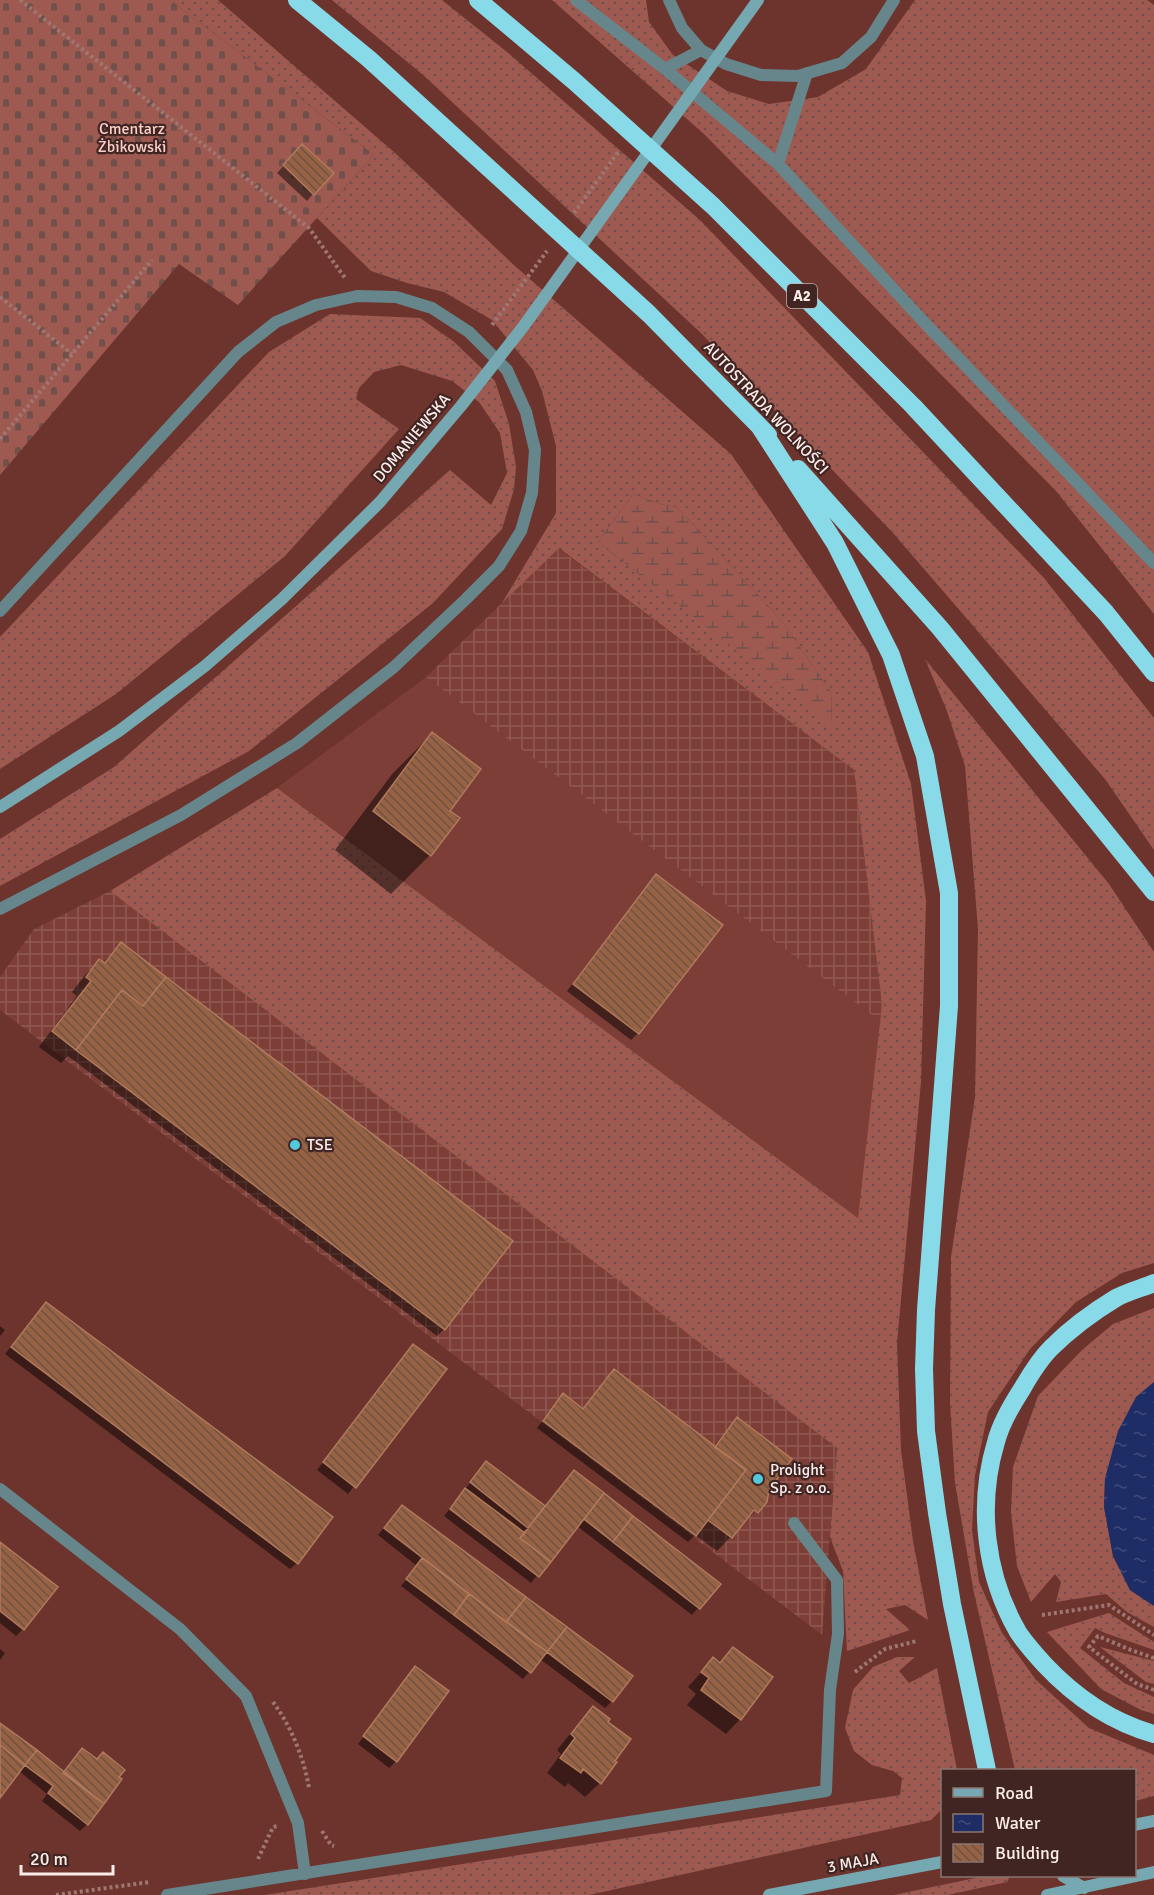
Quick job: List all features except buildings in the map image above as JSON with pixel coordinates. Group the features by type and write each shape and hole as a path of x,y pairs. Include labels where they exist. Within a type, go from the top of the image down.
{"highway":[{"name":"AUTOSTRADA WOLNOŚCI","path":"297,0 369,59 640,306 760,427 940,628 1154,892"},
{"name":"A2","path":"478,0 574,81 713,206 913,406 1106,613 1154,673"},
{"path":"760,427 835,543 891,655 925,756 949,893 949,1006 926,1310 924,1369 926,1421 951,1604 987,1769"},
{"path":"1154,1284 1118,1297 1084,1319 1051,1349 1031,1374 1009,1409 996,1441 986,1497 987,1536 995,1579 1019,1632 1031,1649 1056,1677 1098,1710 1154,1734"}],"main road":[{"name":"DOMANIEWSKA","path":"0,807 119,731 213,659 282,598 380,502 461,406 523,327 758,0"},
{"path":"1136,1825 1154,1821"},
{"name":"3 MAJA","path":"769,1895 941,1863"},
{"path":"1136,1876 1154,1872"},
{"path":"1066,1877 1084,1888"},
{"path":"1047,1895 1132,1877"}],"lane":[{"path":"576,0 665,69 778,164 921,319 1154,563"},
{"path":"669,0 682,28 701,50 726,63 761,75 798,76 842,63 871,37 894,0"},
{"path":"665,69 701,50"},
{"path":"778,164 807,73"},
{"path":"0,611 238,352 276,322 316,305 357,296 396,297 432,308 469,332 507,370 526,412 535,450 532,493 521,531 499,566 466,599 394,667 297,743 181,815 0,909"},
{"path":"0,1489 180,1629 246,1696 298,1824 305,1874"},
{"path":"167,1895 826,1791 830,1690 838,1634 837,1580 794,1523"}],"path":[{"path":"20,0 309,228 357,296"},
{"path":"572,216 620,149"},
{"path":"490,328 551,245"},
{"path":"0,439 152,260"},
{"path":"0,297 72,354"},
{"path":"1042,1615 1109,1605 1154,1635"},
{"path":"1154,1658 1098,1636 1089,1647 1137,1684 1154,1690"},
{"path":"830,1690 885,1649 917,1641"},
{"path":"273,1701 285,1718 307,1773 310,1793"},
{"path":"253,1863 258,1858 273,1827 298,1824"},
{"path":"56,1895 161,1880"}],"shaded area":[{"path":"558,548 854,770 882,1005 881,1022 426,677"},
{"path":"426,677 881,1022 858,1218 277,788"},
{"path":"110,891 837,1448 822,1635 0,1010 0,977 34,929"}],"green space":[{"name":"Cmentarz Żbikowski","path":"0,0 170,0 374,155 238,305 179,264 0,475"},
{"path":"170,0 218,0 394,152 516,267 731,454 868,652 911,784 926,901 921,1082 897,1343 901,1450 913,1541 928,1620 905,1605 886,1609 910,1630 847,1651 843,1571 830,1537 837,1448 110,891 277,788 858,1218 882,1005 854,770 559,548 502,603 556,513 556,446 542,391 533,370 492,320 444,292 371,271 317,218 374,155","holes":["633,494 660,504 677,507 783,622 831,693 832,724 598,542"]},
{"path":"332,0 442,0 507,52 701,221 1044,578 1154,718 1154,850 1105,779 893,533 701,333 422,74"},
{"path":"552,0 646,0 649,22 673,55 727,91 769,104 818,97 866,69 915,0 1147,0 1154,5 1154,614 1056,491 704,134"},
{"path":"330,314 420,318 453,341 495,381 509,424 516,467 514,489 502,529 433,603 249,751 0,886 0,839 114,767 450,470 491,505 507,473 500,433 479,402 452,381 401,365 374,372 359,388 356,399 399,429 285,556 116,694 0,769 0,637 269,352"},
{"path":"633,494 660,504 677,507 783,622 831,693 832,725 598,542"},
{"path":"925,659 1109,884 1154,952 1154,1263 1122,1273 1076,1302 1030,1349 988,1412 975,1475 972,1530 979,1582 1002,1633 1036,1680 1089,1728 1154,1755 1154,1796 1136,1801 1136,1769 1015,1769 974,1593 955,1483 950,1403 951,1257 975,1097 978,929 965,766 947,711"},
{"path":"1154,1308 1154,1382 1136,1397 1105,1478 1104,1507 1113,1556 1130,1590 1154,1606 1154,1627 1127,1612 1106,1594 1056,1602 1061,1582 1055,1574 1031,1602 1017,1566 1011,1512 1013,1467 1038,1396 1082,1350 1113,1324"},
{"path":"1109,1613 1154,1642 1154,1650 1095,1628 1080,1648 1124,1683 1154,1697 1154,1714 1141,1710 1101,1689 1047,1632"},
{"path":"1100,1647 1154,1661 1154,1684 1146,1682"},
{"path":"897,1657 915,1657 899,1671 909,1683 937,1668 957,1769 941,1769 941,1810 931,1820 589,1895 265,1895 900,1795 902,1778 893,1771 872,1765 854,1751 845,1728 853,1690 873,1667"},
{"path":"980,1877 1010,1877 1007,1882 948,1895 894,1895"}],"water":[{"path":"1154,1382 1154,1606 1130,1590 1113,1556 1104,1507 1105,1478 1118,1431 1136,1397"}],"place":[{"name":"TSE","path":"295,1145"},
{"name":"Prolight Sp. z o.o.","path":"758,1479"}]}
